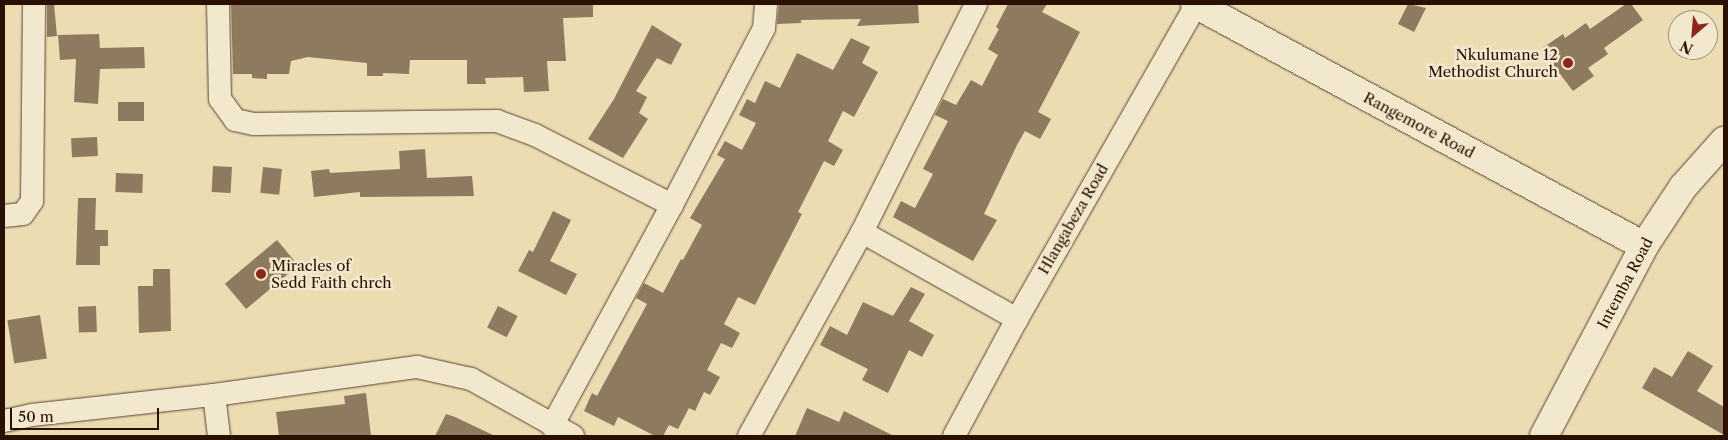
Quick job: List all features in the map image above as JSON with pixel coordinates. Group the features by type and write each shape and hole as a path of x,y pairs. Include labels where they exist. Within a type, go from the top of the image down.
{"street":[{"path":"4,216 23,214 32,200 34,4"},
{"path":"218,4 220,99 235,120 254,124 497,121 535,135 672,205"},
{"path":"552,426 672,205 764,28 766,4"},
{"path":"750,436 862,232 976,4"},
{"name":"Rangemore Road","path":"1195,4 1644,246"},
{"name":"Hlangabeza Road","path":"954,436 1017,319 1195,4"},
{"name":"Intemba Road","path":"1544,436 1644,246 1683,187 1724,141"},
{"path":"862,232 1017,319"},
{"path":"4,421 32,415 214,395 418,367 471,379 552,426 573,436"},
{"path":"214,395 219,436"}],"building":[{"path":"47,4 54,4 57,36 47,37"},
{"path":"231,4 593,4 593,17 563,18 566,61 547,61 549,91 524,92 523,77 485,78 486,84 467,84 467,60 410,60 409,74 383,73 383,76 367,76 367,63 308,57 291,61 289,74 267,74 267,79 252,78 252,74 233,74"},
{"path":"779,4 918,4 919,23 857,26 861,19 801,20 801,23 777,24"},
{"path":"1008,4 1047,4 1042,12 1080,32 1038,112 1051,119 1040,139 1025,131 1017,145 984,214 997,220 973,261 893,217 901,201 915,208 933,174 923,169 948,121 935,115 943,99 956,105 971,80 982,86 998,55 988,49 999,29 996,27"},
{"path":"1408,4 1426,8 1414,32 1398,24"},
{"path":"1626,4 1631,4 1643,20 1604,48 1608,54 1588,68 1594,76 1573,91 1541,49 1563,34 1565,38 1586,23 1590,29"},
{"path":"652,25 682,44 671,65 657,58 636,91 647,97 639,113 648,119 623,158 588,139 614,99"},
{"path":"99,34 100,48 144,47 145,68 100,69 98,104 74,102 76,59 60,60 58,35"},
{"path":"851,38 870,47 862,63 878,72 854,117 843,111 828,141 843,150 834,166 824,161 798,212 802,214 755,305 738,297 724,324 740,333 732,348 721,343 707,370 720,377 710,395 704,392 695,411 689,408 678,429 669,425 663,436 655,436 618,417 614,426 584,411 592,393 597,396 647,304 636,298 644,283 663,293 702,225 690,218 725,159 717,155 725,141 742,150 756,123 739,115 747,99 755,103 765,81 780,88 797,53 833,70"},
{"path":"118,102 144,102 144,121 118,121"},
{"path":"97,137 98,156 72,157 71,138"},
{"path":"425,149 427,178 472,176 474,196 360,197 360,192 314,197 311,171 329,169 330,173 400,169 399,151"},
{"path":"213,166 232,167 231,193 212,192"},
{"path":"263,167 282,169 279,195 260,193"},
{"path":"116,173 143,174 142,193 115,192"},
{"path":"78,198 96,198 95,230 108,230 108,246 100,246 100,265 76,265"},
{"path":"553,211 571,220 550,261 577,274 566,295 518,271 529,250 533,252"},
{"name":"Miracles of Sedd Faith chrch","path":"277,240 298,265 246,309 225,284"},
{"path":"153,269 170,269 171,331 139,333 138,286 153,286"},
{"path":"911,287 925,294 909,321 934,335 922,357 909,350 888,393 862,380 868,369 820,345 830,326 847,335 863,302 893,316"},
{"path":"96,306 97,332 79,333 78,307"},
{"path":"498,306 518,316 507,337 487,327"},
{"path":"40,315 47,358 14,364 7,320"},
{"path":"1688,351 1713,366 1697,391 1724,407 1724,435 1642,388 1654,367 1672,377"},
{"path":"366,393 371,436 279,436 276,412 345,404 344,396"},
{"path":"807,408 839,422 844,411 894,436 795,436"},
{"path":"446,414 455,417 495,436 435,436"}],"place":[{"name":"Nkulumane 12 Methodist Church","path":"1568,63"},
{"name":"Miracles of Sedd Faith chrch","path":"261,274"}]}
